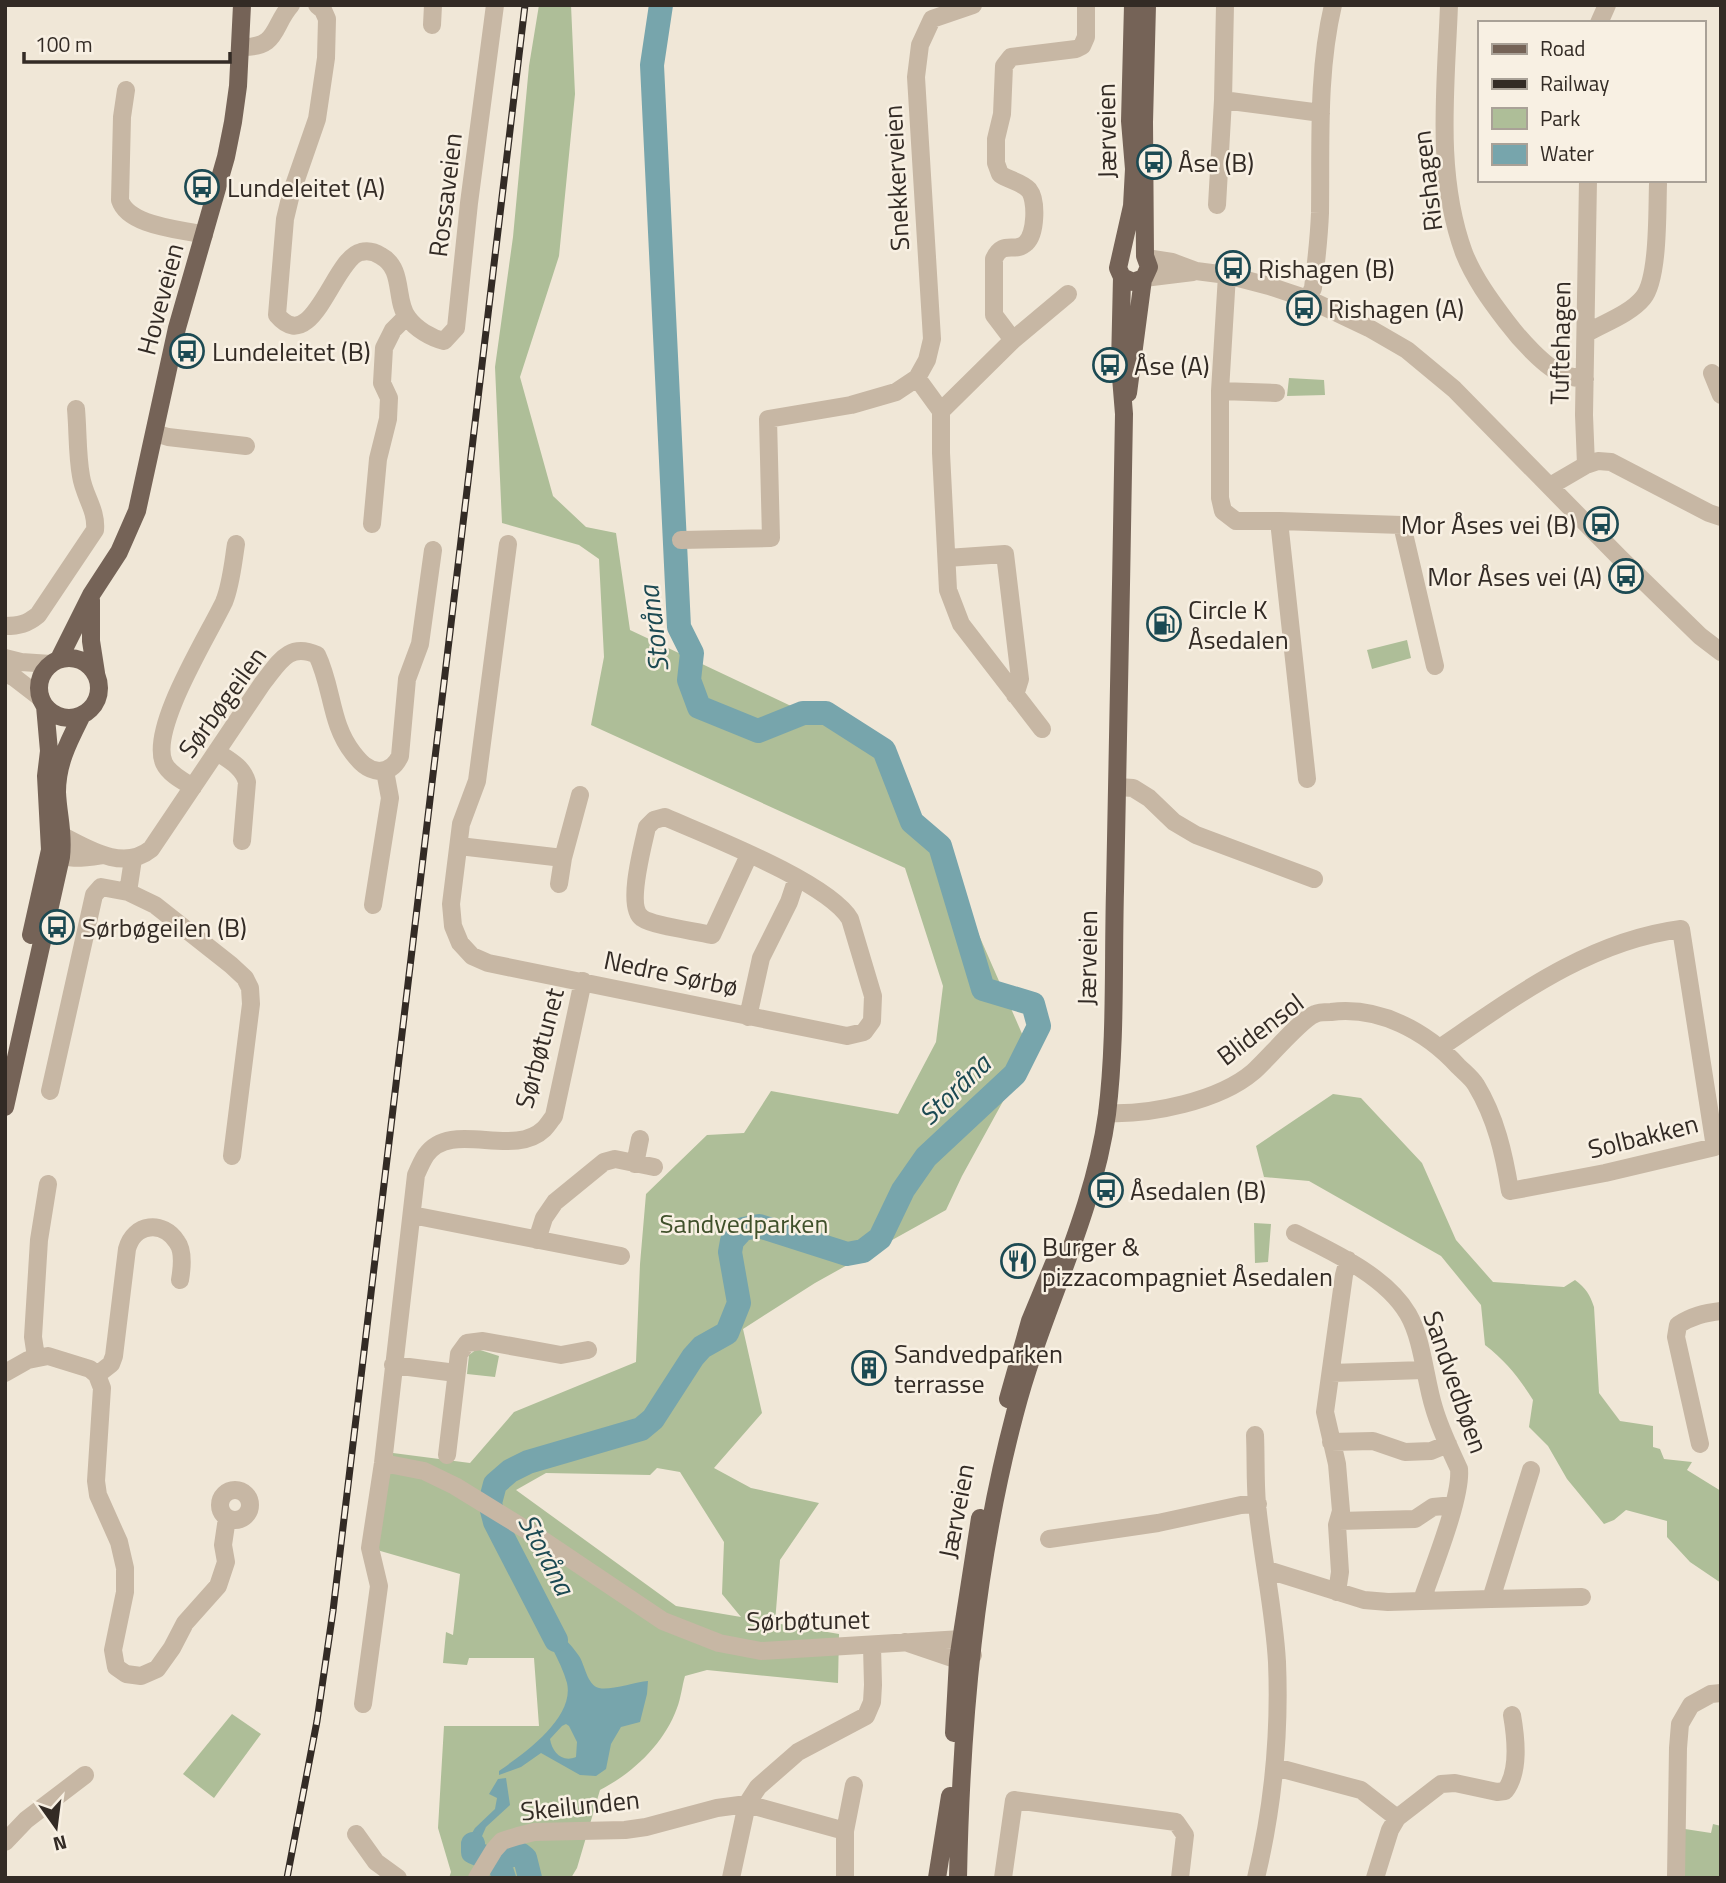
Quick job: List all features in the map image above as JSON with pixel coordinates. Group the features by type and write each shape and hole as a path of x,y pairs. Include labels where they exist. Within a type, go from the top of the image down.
{"main road":[{"name":"Hoveveien","path":"55,661 130,531 137,511 177,328 233,122 241,47 242,5"},
{"name":"Jærveien","path":"1122,256 1132,206 1134,169 1130,121 1133,5"},
{"name":"Jærveien","path":"1146,257 1144,122 1147,5"},
{"path":"1133,251 1146,257 1149,267 1143,278 1133,282 1122,277 1118,268 1122,256 1133,251"},
{"name":"Jærveien","path":"936,1878 947,1821 955,1749 954,1708 1015,1412 1095,1170 1107,1113 1111,1064 1118,787 1124,414 1120,365 1122,277"},
{"name":"Jærveien","path":"1124,414 1133,366 1143,278"},
{"name":"Hoveveien","path":"92,595 91,641 96,673"},
{"path":"5,1054 55,853 63,836 57,793 64,750 82,715 96,702 100,693 96,673 84,661 67,657 55,661 40,679 50,751 46,776 55,853 5,1107"},
{"path":"43,702 62,717 82,715"},
{"name":"Jærveien","path":"962,1639 975,1543 1016,1364 1037,1302 1095,1170"},
{"name":"Jærveien","path":"958,1878 965,1657"}],"street":[{"path":"241,47 252,47 271,40 291,5"},
{"name":"Rossaveien","path":"317,5 327,19 327,58 317,119 290,194 285,219 277,315 291,326 301,325 314,315 341,269 354,254 364,251 376,253 389,260 406,317 434,338 444,341 456,328 495,5"},
{"path":"432,25 433,5"},
{"name":"Snekkerveien","path":"917,378 927,360 932,339 916,77 920,45 927,12 974,5"},
{"path":"1013,340 995,315 994,259 998,251 1022,246 1029,240 1034,203 1028,190 1000,174 996,163 1004,66 1011,57 1082,46 1086,37 1086,5"},
{"path":"1217,205 1225,5"},
{"path":"1308,299 1313,288 1320,218 1321,113 1326,33 1333,5"},
{"name":"Rishagen","path":"1448,5 1444,149 1455,222 1465,255 1483,290 1514,331 1553,369 1564,375 1585,379"},
{"path":"1600,21 1607,5"},
{"path":"126,90 121,149 122,208 140,220 204,235"},
{"path":"1223,100 1321,113"},
{"name":"Tuftehagen","path":"1586,464 1588,182"},
{"path":"1587,333 1631,308 1644,297 1650,282 1656,240 1658,184"},
{"path":"1146,257 1172,262 1196,271 1227,275 1308,299 1369,328 1424,364 1454,389 1619,558 1700,636 1721,652"},
{"path":"1143,278 1196,271"},
{"path":"1227,275 1220,391 1220,498 1223,511 1236,521 1402,525 1435,666"},
{"path":"942,411 1013,340 1068,294"},
{"path":"372,524 378,459 388,419 389,398 382,383 384,348 393,330 406,317"},
{"path":"1712,373 1721,395"},
{"path":"681,540 771,538 768,419 851,405 896,392 917,378 942,411 941,453 948,590 961,624 1042,729"},
{"path":"1220,391 1276,393"},
{"path":"5,626 18,626 37,615 95,530 96,520 81,477 76,409"},
{"path":"155,433 167,438 246,446"},
{"path":"1550,486 1586,464 1611,462 1721,517"},
{"path":"1279,521 1307,779"},
{"name":"Sørbøgeilen","path":"193,787 165,766 162,754 166,727 175,698 225,600 236,544"},
{"name":"Sørbøtunet","path":"363,1704 379,1586 370,1548 383,1463 416,1175 427,1153 446,1141 516,1141 532,1137 544,1129 554,1116 583,981 488,963 472,956 460,943 453,926 451,904 461,824 477,781 508,544"},
{"path":"373,905 390,798 385,771 396,765 400,756 408,679 420,644 433,550"},
{"path":"947,558 1005,554 1020,679 1015,695"},
{"name":"Sørbøgeilen","path":"132,859 141,857 151,849 262,684 282,659 294,650 307,650 317,655 323,667 334,717 342,739 366,767 374,771 385,771"},
{"path":"5,658 21,662 55,661"},
{"path":"5,673 43,702"},
{"path":"217,752 245,774 247,782 242,841"},
{"path":"1118,787 1133,788 1150,798 1174,822 1196,835 1314,879"},
{"path":"559,884 580,795"},
{"name":"Nedre Sørbø","path":"583,981 847,1037 864,1032 872,1021 873,996 850,919 844,909 831,898 797,878 749,855 665,817 654,820 647,827 634,894 635,909 639,917 649,922 712,935 749,855"},
{"path":"63,836 103,855"},
{"path":"459,846 563,858"},
{"path":"55,853 81,858 103,855 132,859 128,892"},
{"name":"Nedre Sørbø","path":"748,1017 761,958 789,902 797,878"},
{"path":"50,1091 94,895 101,887 128,892 155,905 205,943 245,978 250,988 251,1004 232,1156"},
{"name":"Solbakken","path":"1364,1012 1392,1019 1441,1047 1476,1084 1501,1141 1510,1191 1605,1173 1715,1147 1681,929 1654,933 1607,947 1574,962 1519,994 1441,1047"},
{"name":"Blidensol","path":"1107,1113 1129,1114 1220,1092 1251,1073 1314,1014 1347,1010 1364,1012"},
{"path":"635,1164 640,1139"},
{"path":"537,1240 544,1218 555,1202 604,1162 615,1159 654,1167"},
{"path":"36,1357 33,1337 40,1240 48,1184"},
{"path":"412,1215 621,1256"},
{"path":"97,1375 111,1364 114,1356 127,1250 134,1233 144,1228 154,1228 164,1230 176,1240 181,1253 180,1280"},
{"name":"Sandvedbøen","path":"1295,1233 1348,1260 1387,1290 1408,1314 1416,1334 1434,1410 1459,1469 1460,1478 1454,1505 1422,1600"},
{"path":"1337,1592 1340,1572 1337,1532 1341,1511 1337,1464 1325,1412 1348,1260"},
{"path":"1700,1444 1676,1337 1678,1325 1689,1318 1721,1311"},
{"path":"447,1454 459,1354 467,1343 482,1341 561,1355 588,1350"},
{"path":"5,1373 36,1357 48,1356 90,1369 97,1375 102,1388 103,1407 96,1481 98,1495 119,1542 125,1568 125,1592 113,1650 116,1667 126,1674 136,1676 157,1669 185,1623 218,1586 226,1562 223,1545 227,1518"},
{"path":"394,1364 456,1373"},
{"path":"1331,1373 1424,1370"},
{"path":"1255,1435 1258,1504 1277,1661 1275,1767 1268,1829 1256,1878"},
{"path":"1331,1442 1373,1441 1398,1451 1410,1452 1431,1451 1448,1444"},
{"name":"Sørbøtunet","path":"383,1463 425,1471 455,1486 663,1621 719,1643 761,1651 962,1639"},
{"path":"1491,1599 1531,1471"},
{"path":"1049,1539 1111,1531 1231,1506 1258,1504"},
{"path":"1339,1521 1415,1519 1433,1507 1454,1505"},
{"path":"1268,1570 1364,1600 1388,1602 1582,1597"},
{"path":"962,1639 965,1657"},
{"name":"Sørbøtunet","path":"905,1642 965,1657"},
{"path":"731,1878 747,1804 758,1787 797,1752 866,1716 872,1702 872,1646"},
{"path":"1676,1878 1680,1724 1691,1705 1711,1694 1721,1693"},
{"path":"1375,1878 1390,1830 1397,1818 1441,1784 1455,1783 1497,1792 1505,1791 1511,1783 1517,1741 1512,1715"},
{"path":"1275,1767 1361,1790 1397,1818"},
{"path":"5,1842 26,1820 85,1774"},
{"path":"845,1878 845,1831 854,1785"},
{"path":"1003,1878 1014,1800 1176,1822 1185,1835 1180,1878"},
{"path":"747,1804 845,1831"},
{"name":"Skeilunden","path":"486,1864 502,1841 534,1832 625,1830 717,1808 747,1804"},
{"path":"356,1834 372,1870 398,1878"}],"green space":[{"name":"Sandvedparken","path":"539,5 571,5 575,94 559,256 520,377 553,496 586,527 616,533 630,630 884,750 901,794 940,846 1030,1052 946,1210 815,1283 743,1329 762,1413 714,1468 751,1488 819,1503 780,1560 775,1623 839,1634 838,1683 707,1670 685,1676 677,1708 656,1745 624,1775 600,1790 577,1868 571,1878 449,1878 451,1872 438,1828 444,1726 539,1726 534,1658 469,1658 467,1665 443,1663 446,1632 453,1635 460,1574 377,1550 393,1453 470,1463 514,1412 636,1362 646,1194 707,1135 744,1133 771,1091 898,1114 936,1042 943,986 905,868 591,725 604,657 599,559 579,545 502,523 495,367 513,237 529,66","holes":["657,1468 680,1472 724,1542 722,1594 741,1617 676,1606 516,1490 546,1473 650,1475"]},
{"path":"1289,378 1324,380 1325,395 1287,396"},
{"path":"1407,640 1411,658 1372,669 1367,650"},
{"path":"1333,1094 1361,1098 1422,1163 1456,1240 1493,1282 1564,1287 1575,1280 1585,1289 1594,1307 1599,1393 1620,1421 1653,1426 1653,1447 1660,1449 1664,1459 1692,1462 1687,1470 1721,1491 1721,1583 1690,1562 1667,1537 1667,1521 1626,1510 1604,1524 1567,1479 1548,1446 1529,1427 1533,1400 1512,1370 1485,1345 1481,1305 1441,1256 1309,1181 1264,1177 1256,1146"},
{"path":"1254,1223 1271,1224 1268,1262 1255,1263"},
{"path":"477,1349 499,1356 495,1377 467,1374 469,1355"},
{"path":"232,1714 261,1734 214,1798 183,1774"},
{"path":"1713,1824 1721,1826 1721,1878 1683,1878 1685,1829 1711,1833"}],"water":[{"path":"535,1612 545,1613 571,1645 595,1686 609,1688 648,1681 640,1722 621,1727 611,1744 606,1769 596,1776 580,1775 541,1753 521,1767 499,1775 499,1771 545,1734 563,1709 567,1696 564,1675","holes":["562,1726 569,1726 577,1742 576,1757 566,1759 555,1752 550,1739"]},
{"path":"506,1778 510,1805 486,1827 479,1843 469,1838 475,1828 495,1809 497,1798 489,1794 498,1779"}],"waterway":[{"name":"Storåna","path":"556,1640 495,1522 490,1503 495,1484 510,1471 528,1462 641,1429 653,1419 693,1357 702,1347 727,1333 739,1303 730,1252 732,1241 743,1229 759,1226 847,1254 863,1251 880,1238 903,1190 926,1157 1015,1074 1039,1026 1033,1004 983,989 940,846 912,822 884,750 826,713 803,713 758,731 699,707 689,680 692,653 679,627 652,65 661,5"},
{"name":"Storåna","path":"473,1844 473,1852 499,1863 504,1878"},
{"path":"499,1863 510,1855 520,1854 525,1858 530,1878"}],"railway":[{"path":"287,1878 317,1721 333,1611 525,5"}],"place":[{"name":"Åse (B)","path":"1154,162"},
{"name":"Lundeleitet (A)","path":"202,187"},
{"name":"Rishagen (B)","path":"1233,268"},
{"name":"Rishagen (A)","path":"1304,308"},
{"name":"Lundeleitet (B)","path":"187,351"},
{"name":"Åse (A)","path":"1110,365"},
{"name":"Mor Åses vei (B)","path":"1601,524"},
{"name":"Mor Åses vei (A)","path":"1626,576"},
{"name":"Circle K Åsedalen","path":"1164,624"},
{"name":"Sørbøgeilen (B)","path":"57,927"},
{"name":"Åsedalen (B)","path":"1106,1190"},
{"name":"Burger & pizzacompagniet Åsedalen","path":"1018,1261"},
{"name":"Sandvedparken terrasse","path":"869,1368"}]}
